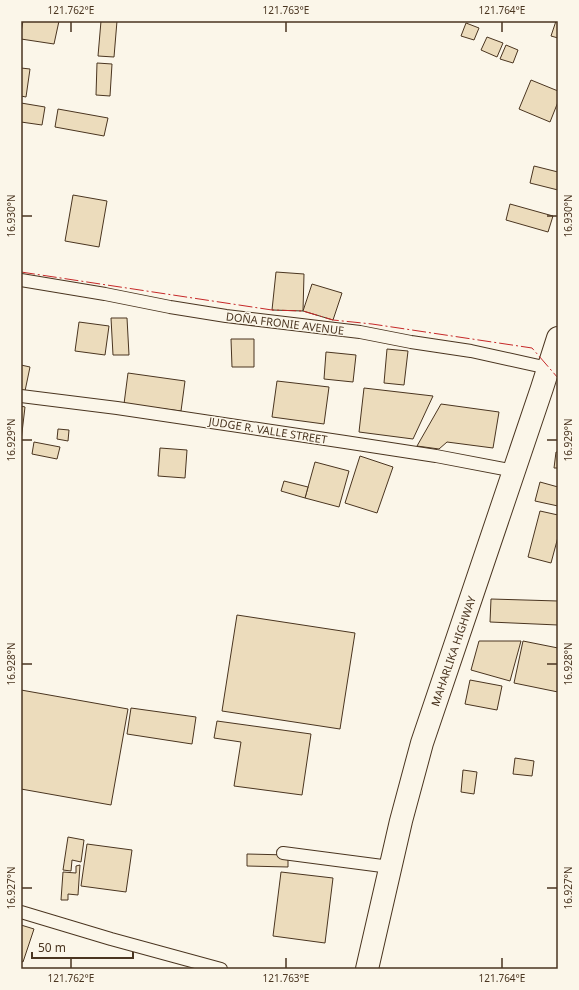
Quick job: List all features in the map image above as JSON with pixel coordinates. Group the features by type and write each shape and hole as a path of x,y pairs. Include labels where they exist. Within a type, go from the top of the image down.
{"highway":[{"name":"MAHARLIKA HIGHWAY","path":"367,969 401,821 425,732 558,338"}],"street":[{"name":"DOÑA FRONIE AVENUE","path":"21,280 226,316 360,332 471,351 548,368"},
{"name":"JUDGE R. VALLE STREET","path":"21,396 117,408 436,456 514,471"},
{"path":"282,853 390,867"},
{"path":"21,912 111,940 221,969"}],"building":[{"path":"23,21 59,21 54,44 21,39"},
{"path":"101,21 117,21 114,57 98,56"},
{"path":"556,21 558,21 558,38 551,36"},
{"path":"466,23 479,28 474,40 461,36"},
{"path":"487,37 503,43 497,57 481,50"},
{"path":"506,45 518,50 513,63 500,59"},
{"path":"97,63 112,64 110,96 96,95"},
{"path":"21,68 30,69 26,97 21,96"},
{"path":"531,80 558,91 558,102 550,122 519,109"},
{"path":"21,103 45,107 42,125 21,122"},
{"path":"58,109 108,118 104,136 55,127"},
{"path":"534,166 558,172 558,190 530,183"},
{"path":"73,195 107,201 99,247 65,241"},
{"path":"510,204 553,216 548,232 506,220"},
{"path":"276,272 304,274 303,311 272,310"},
{"path":"312,284 342,293 333,320 303,311"},
{"path":"111,318 127,318 129,355 113,355"},
{"path":"79,322 109,326 105,355 75,351"},
{"path":"231,339 254,339 254,367 232,367"},
{"path":"387,349 408,351 404,385 384,383"},
{"path":"326,352 356,355 353,382 324,379"},
{"path":"21,365 30,367 25,391 21,390"},
{"path":"128,373 185,381 181,411 124,404"},
{"path":"277,381 329,387 324,424 272,417"},
{"path":"364,388 433,396 413,439 359,432"},
{"path":"441,404 499,412 493,448 447,442 439,449 417,446"},
{"path":"21,406 25,407 21,441"},
{"path":"58,429 69,430 68,441 57,439"},
{"path":"34,442 60,447 57,459 32,454"},
{"path":"160,448 187,450 185,478 158,476"},
{"path":"556,452 558,452 558,468 554,468"},
{"path":"360,456 393,467 377,513 345,503"},
{"path":"315,462 349,471 339,507 305,498"},
{"path":"284,481 308,487 305,498 281,491"},
{"path":"540,482 558,487 558,506 535,501"},
{"path":"540,511 558,515 558,537 551,563 528,557"},
{"path":"491,599 558,601 558,625 490,622"},
{"path":"237,615 355,633 340,729 222,711"},
{"path":"479,641 521,641 510,681 471,670"},
{"path":"523,641 558,648 558,692 514,683"},
{"path":"470,680 502,686 497,710 465,704"},
{"path":"21,690 128,709 111,805 21,789"},
{"path":"131,708 196,717 192,744 127,734"},
{"path":"217,721 311,734 302,795 234,786 241,742 214,738"},
{"path":"515,758 534,761 532,776 513,774"},
{"path":"463,770 477,772 474,794 461,792"},
{"path":"68,837 84,840 81,862 72,860 71,871 63,870"},
{"path":"87,844 132,850 126,892 81,886"},
{"path":"247,854 288,855 288,867 247,866"},
{"path":"80,865 78,895 68,894 68,900 61,900 63,872 76,873 76,866"},
{"path":"281,872 333,878 325,943 273,936"},
{"path":"21,925 34,929 23,962 21,961"}],"power":[{"path":"21,272 272,310 303,311 333,320 372,324 532,348 558,378"}]}
